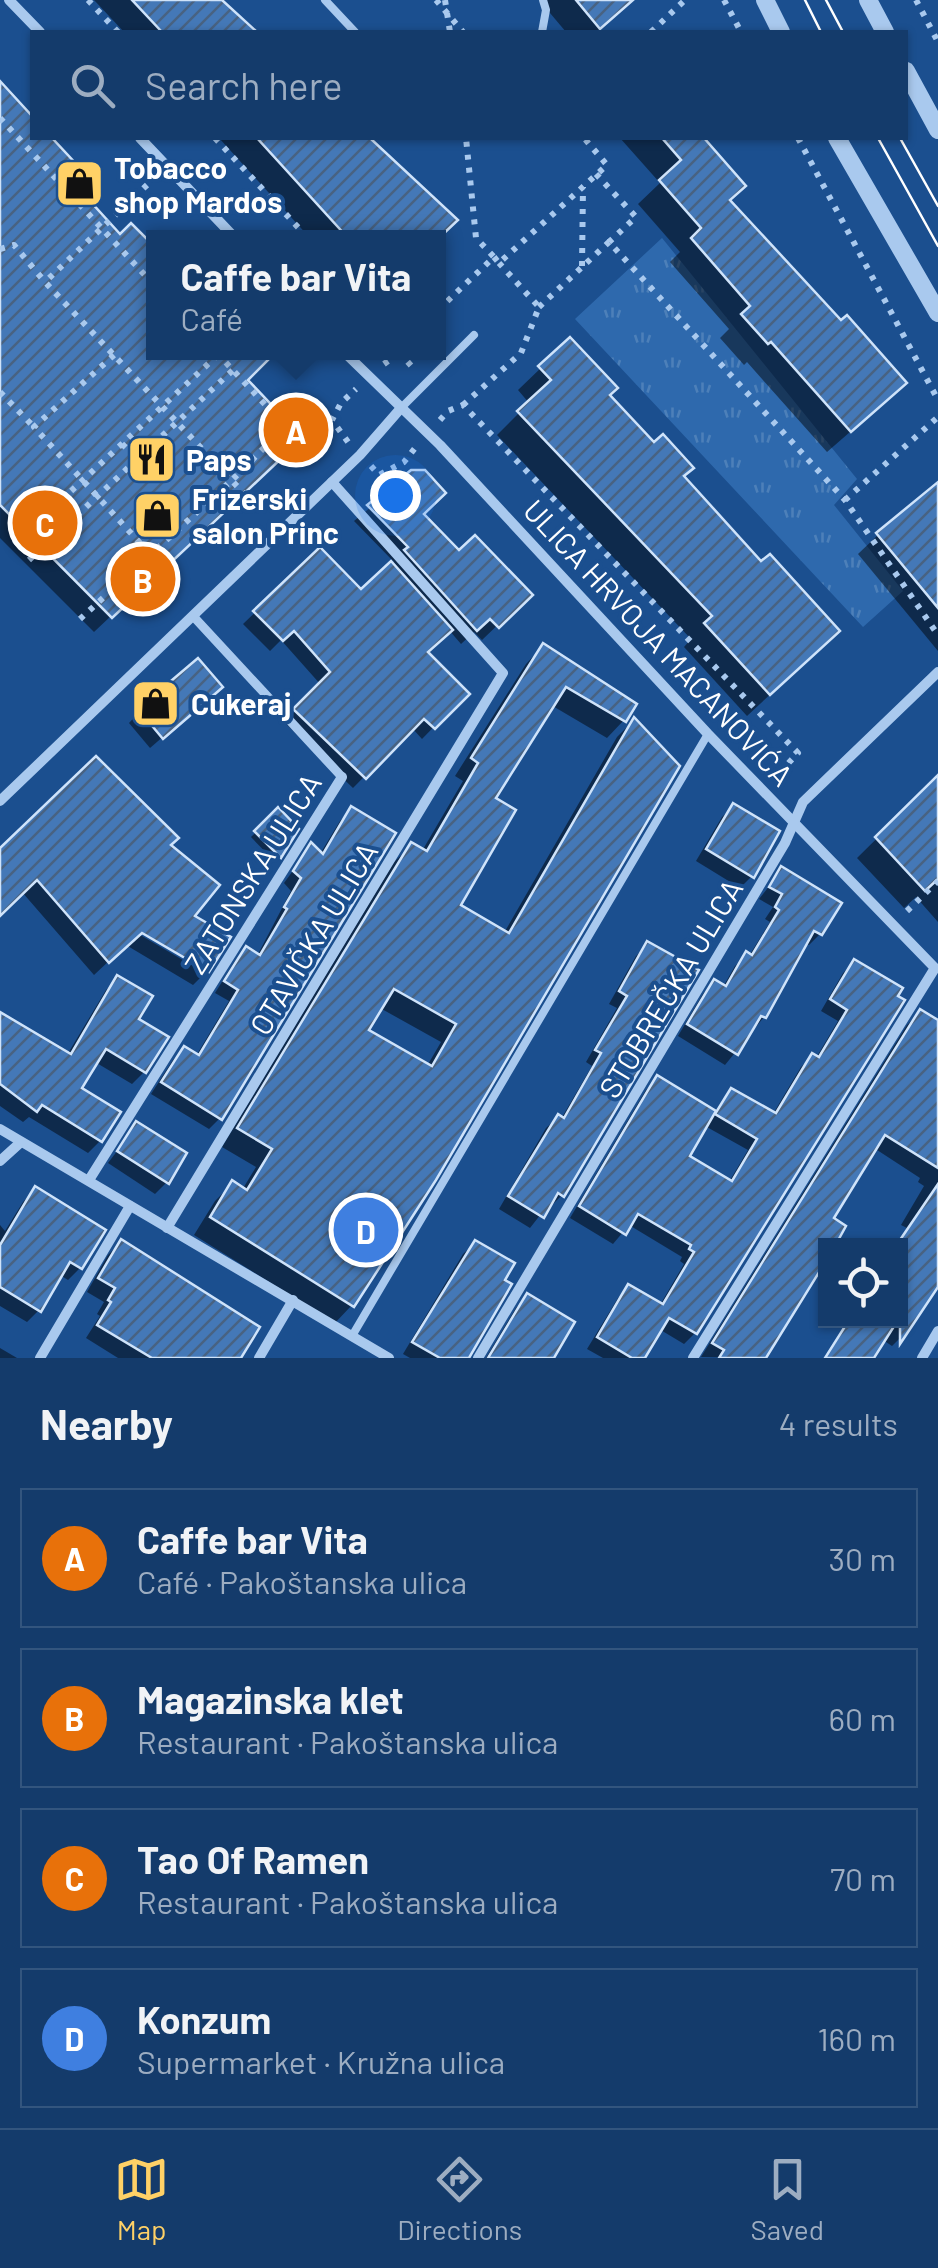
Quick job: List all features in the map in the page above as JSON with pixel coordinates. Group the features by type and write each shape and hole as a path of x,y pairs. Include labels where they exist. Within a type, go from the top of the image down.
{"street":[{"path":"9,0 38,30"},
{"path":"765,0 780,30"},
{"path":"868,0 884,30"},
{"path":"908,75 938,130"},
{"path":"142,140 227,230"},
{"path":"839,140 938,313"},
{"name":"ULICA HRVOJA MACANOVIĆA","path":"352,360 440,445 708,734 937,968"},
{"path":"0,801 360,456 401,408"},
{"name":"OTAVIČKA ULICA","path":"167,1228 502,673 332,482"},
{"name":"ZATONSKA ULICA","path":"89,1180 342,777 192,616"},
{"name":"STOBREČKA ULICA","path":"478,1358 785,843 802,802 938,672"},
{"path":"692,1358 937,968"},
{"path":"0,1129 389,1358"},
{"path":"0,1162 21,1142"},
{"path":"40,1358 130,1206"},
{"path":"259,1358 294,1300"},
{"path":"922,1358 938,1330"}],"lane":[{"path":"326,0 353,30"},
{"path":"542,30 546,10 543,0"},
{"path":"401,408 474,335"},
{"path":"352,1336 708,734"}],"path":[{"path":"88,0 116,30"},
{"path":"436,0 461,30"},
{"path":"445,0 450,30"},
{"path":"652,30 685,0"},
{"path":"724,0 741,30"},
{"path":"916,0 938,42"},
{"path":"0,118 146,275"},
{"path":"217,140 301,230"},
{"path":"466,140 476,238 539,307"},
{"path":"446,303 606,165 586,140"},
{"path":"799,140 938,400"},
{"path":"448,411 463,406 521,352 539,307 636,217 596,174"},
{"path":"45,282 147,185"},
{"path":"582,187 582,268"},
{"path":"609,242 845,500 938,635"},
{"path":"0,249 14,245 250,500"},
{"path":"34,426 114,354"},
{"path":"14,544 212,360"},
{"path":"225,360 286,426"},
{"path":"29,560 233,370"},
{"path":"0,392 171,577"},
{"path":"80,618 231,481 312,400"},
{"path":"463,406 798,753"},
{"path":"845,500 938,417"},
{"path":"122,444 137,458"},
{"path":"903,914 938,882"}],"green space":[{"path":"662,238 857,479 834,505 903,591 863,627 575,319"}],"building":[{"path":"132,0 222,0 255,30 160,30"},
{"path":"576,0 633,0 600,29"},
{"path":"0,81 30,114 30,140 54,140 92,181 81,191 120,234 131,223 146,238 146,360 268,360 248,380 303,438 112,618 0,505"},
{"path":"259,140 372,140 458,220 446,231 341,230"},
{"path":"664,140 706,140 746,186 730,200 841,320 847,315 907,383 851,432 741,314 750,306 691,238 701,228 659,180 681,160"},
{"path":"570,337 618,388 610,395 654,442 663,434 694,468 684,476 761,561 770,554 840,631 770,695 704,623 712,616 517,411 551,380 538,366"},
{"path":"411,470 425,470 446,493 424,514 459,550 475,535 533,595 499,628 490,619 477,631 404,550 408,547 367,505"},
{"path":"938,482 938,608 876,533"},
{"path":"320,547 361,589 391,561 453,630 428,652 470,694 435,729 424,719 366,779 293,709 330,672 294,631 283,641 253,611"},
{"path":"543,643 637,704 626,722 566,687 496,798 516,810 461,905 509,933 634,717 680,766 436,1180 354,1307 210,1217 232,1180 247,1190 272,1149 237,1128 411,842 427,851 478,763 471,758","holes":["394,989 456,1024 432,1066 369,1030"]},
{"path":"198,658 223,687 163,739 138,709"},
{"path":"96,756 179,838 171,845 220,885 195,916 231,937 209,972 142,933 109,963 37,880 0,916 0,848"},
{"path":"938,775 938,879 925,891 875,837"},
{"path":"733,803 780,831 754,878 706,849"},
{"path":"351,806 396,833 222,1120 161,1082 184,1046 199,1055 238,990 224,981 246,946 260,955 301,878 293,871 311,842 323,854"},
{"path":"278,807 299,829 281,858 254,831"},
{"path":"781,866 842,903 822,935 814,931 766,1018 761,1016 738,1055 687,1024 714,979 726,986 746,951 752,955 779,910 775,907 782,894 769,887"},
{"path":"647,941 699,970 564,1197 558,1193 544,1218 508,1196 558,1114 564,1118 601,1053 595,1050 627,996 619,991"},
{"path":"854,959 903,988 898,996 905,1000 697,1334 669,1318 645,1358 632,1358 597,1337 628,1284 663,1304 694,1252 689,1249 691,1245 638,1214 626,1235 579,1206 657,1075 716,1111 690,1156 732,1181 757,1139 715,1114 731,1088 776,1113 812,1053 819,1057 847,1010 830,999"},
{"path":"117,975 153,996 139,1019 169,1037 146,1073 106,1049 82,1088 121,1112 102,1142 42,1105 37,1112 0,1084 0,1012 71,1054"},
{"path":"920,1009 938,1020 938,1168 885,1135 834,1218 846,1226 839,1238 818,1238 818,1274 766,1358 719,1358 724,1350 712,1343"},
{"path":"136,1121 187,1153 169,1184 117,1151"},
{"path":"938,1184 938,1287 900,1344 900,1328 908,1328 908,1238 901,1238"},
{"path":"35,1186 106,1230 82,1269 70,1262 41,1312 0,1287 0,1245"},
{"path":"121,1239 260,1327 241,1358 152,1358 97,1325 115,1288 98,1278"},
{"path":"475,1240 515,1263 505,1280 512,1284 469,1358 440,1358 412,1342"},
{"path":"527,1293 575,1322 554,1358 488,1358"},
{"path":"844,1328 893,1328 874,1358 825,1358"}],"tram line":[{"path":"805,0 820,30"},
{"path":"826,0 842,30"},
{"path":"879,140 938,246"},
{"path":"901,140 938,206"}],"place":[{"name":"Tobacco shop Mardos","path":"79,184"},
{"name":"Caffe bar Vita","path":"296,430"},
{"name":"Paps","path":"151,459"},
{"name":"Frizerski salon Princ","path":"157,515"},
{"name":"Tao Of Ramen","path":"45,523"},
{"name":"Magazinska klet","path":"143,579"},
{"name":"Cukeraj","path":"156,703"},
{"name":"Konzum","path":"366,1230"}]}
